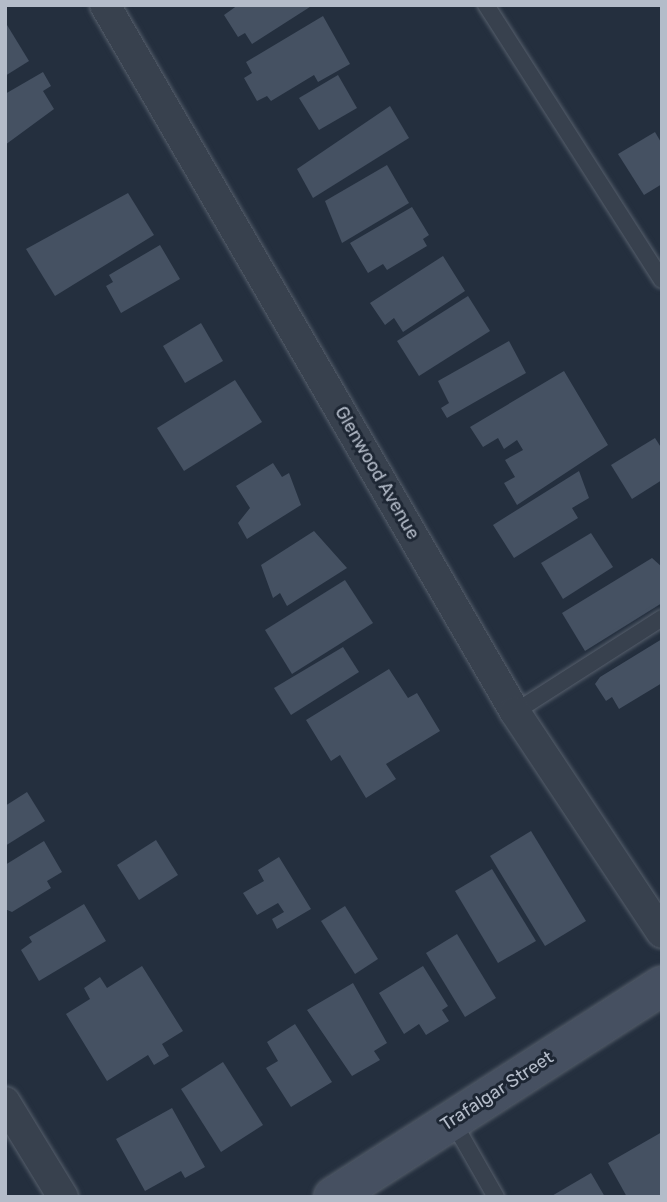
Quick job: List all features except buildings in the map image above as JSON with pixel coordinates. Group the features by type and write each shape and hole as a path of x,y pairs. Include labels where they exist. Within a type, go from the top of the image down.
{"main road":[{"name":"Trafalgar Street","path":"333,1197 662,986"}],"street":[{"name":"Glenwood Avenue","path":"105,5 515,712 662,933"},
{"path":"5,1102 63,1197"}],"lane":[{"path":"486,5 662,280"},
{"path":"515,712 662,618"},
{"path":"452,1121 496,1197"}]}
